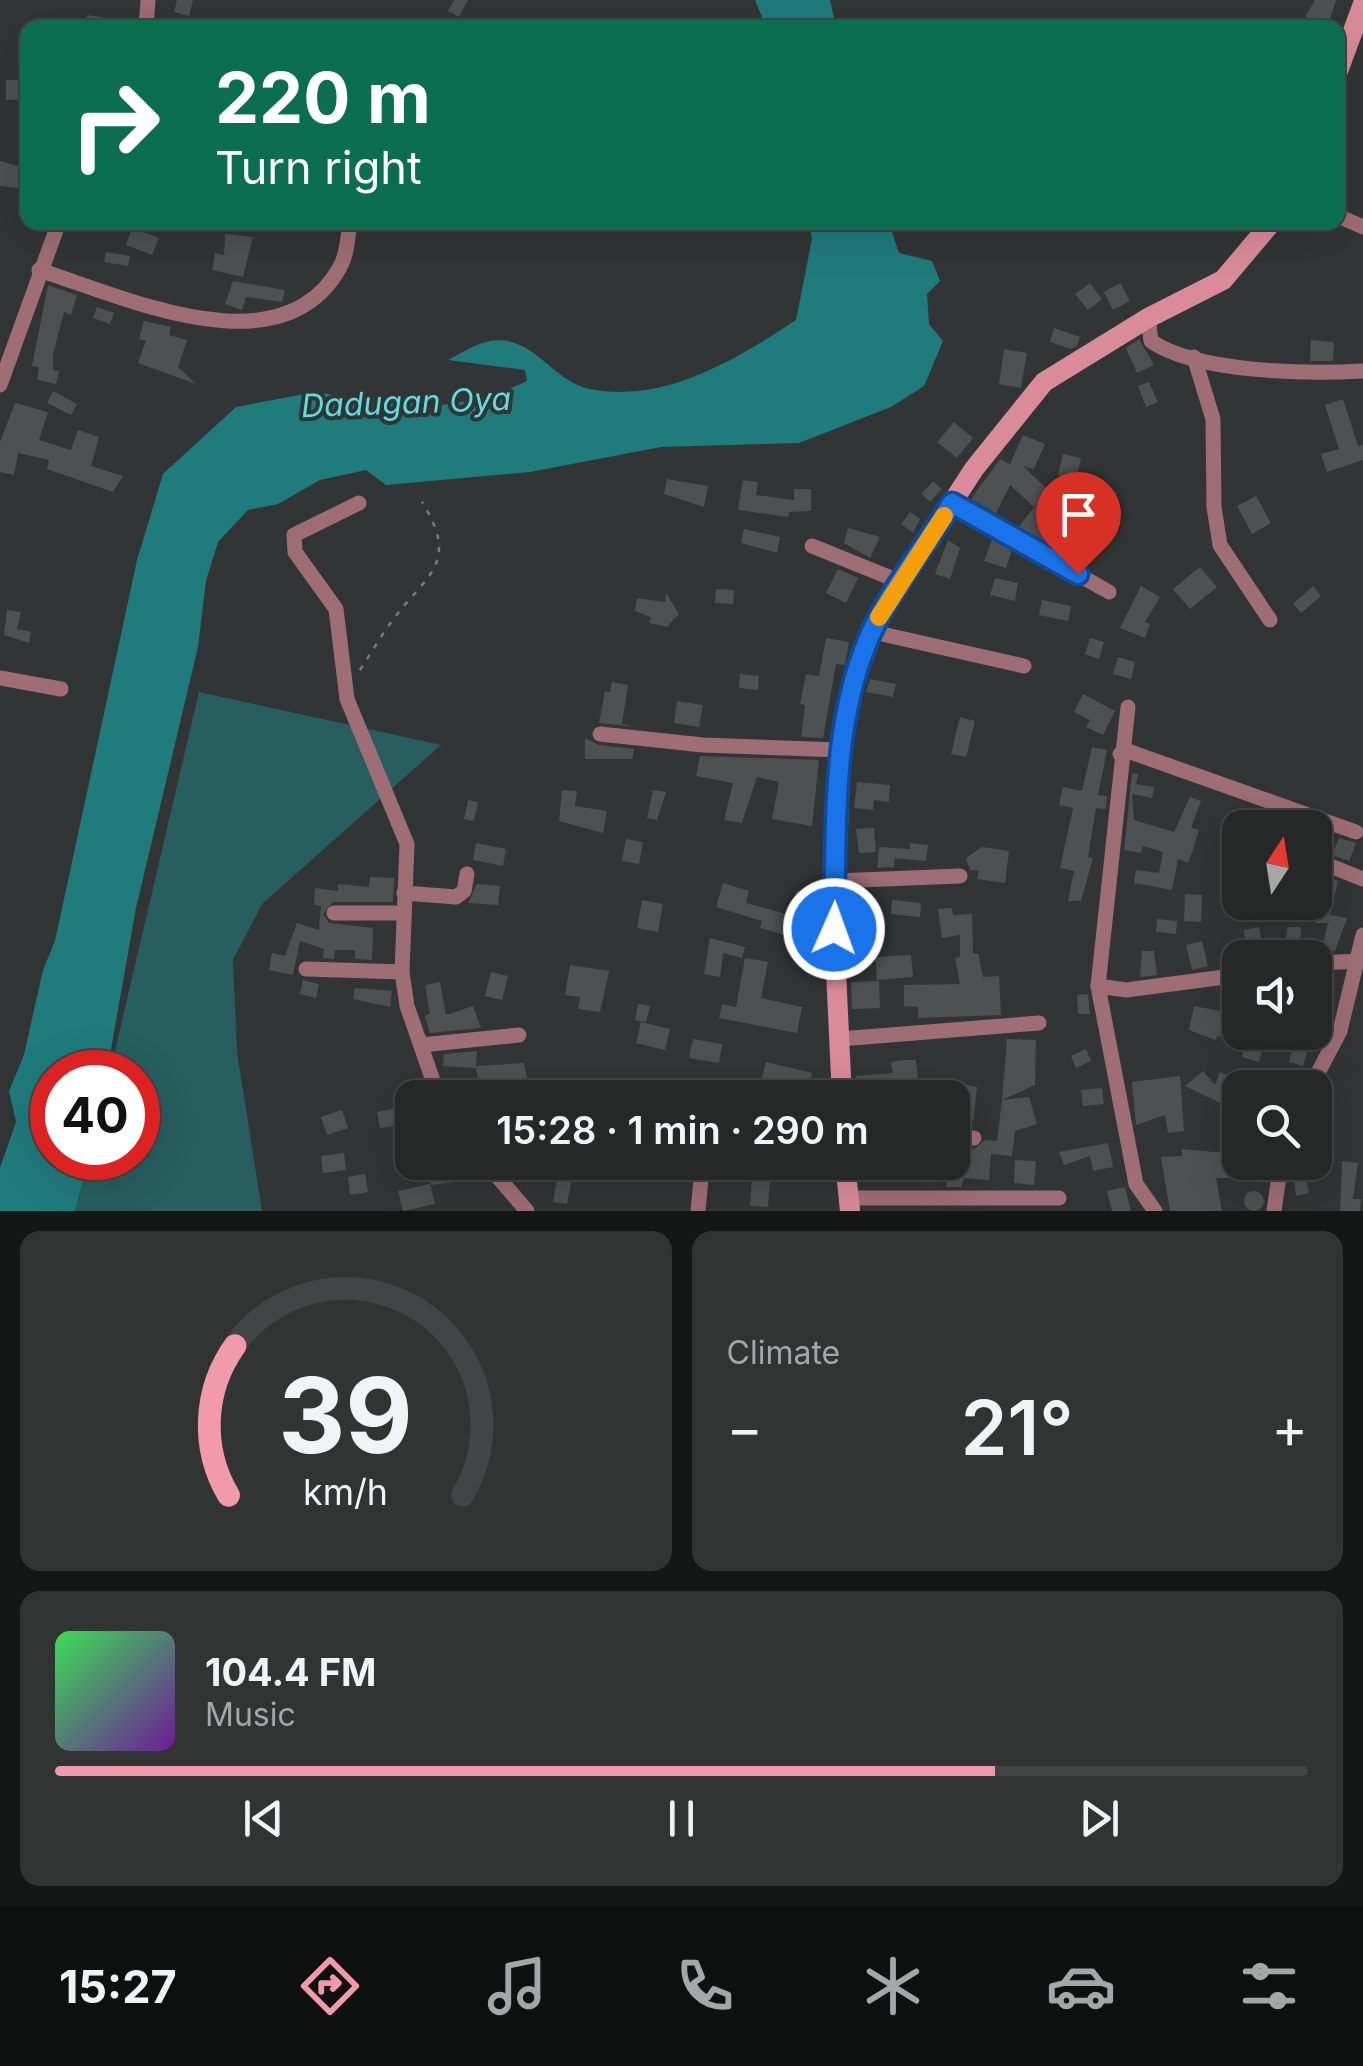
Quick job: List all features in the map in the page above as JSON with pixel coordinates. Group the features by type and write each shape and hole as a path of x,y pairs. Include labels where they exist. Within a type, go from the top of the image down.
{"street":[{"path":"1345,52 1363,4"},
{"path":"0,385 56,230"},
{"path":"39,270 200,320 284,318 314,302 342,265 349,230"},
{"path":"841,1080 835,881 841,750 853,685 873,632 952,503 1012,416 1044,382 1148,318 1223,280 1265,230"},
{"path":"1148,318 1152,341 1168,353 1270,371 1363,371"},
{"path":"1194,358 1213,419 1214,507 1220,546 1270,620"},
{"path":"359,503 294,535 295,552 336,608 347,699 407,844 402,972 407,1006 433,1080"},
{"path":"952,503 1109,592"},
{"path":"812,546 901,582"},
{"path":"873,632 1024,666"},
{"path":"0,678 61,689"},
{"path":"1128,707 1098,986 1136,1184 1156,1211"},
{"path":"600,734 703,746 841,750"},
{"path":"1120,754 1126,750 1356,832"},
{"path":"1332,865 1363,879"},
{"path":"404,893 456,897 464,891 467,874"},
{"path":"835,881 960,876"},
{"path":"334,913 404,913"},
{"path":"1319,1070 1340,1031 1363,934"},
{"path":"1332,962 1359,960"},
{"path":"306,969 402,972"},
{"path":"1098,986 1126,990 1222,978"},
{"path":"840,1039 1039,1023"},
{"path":"421,1045 519,1035"},
{"path":"970,1138 974,1138"},
{"path":"500,1180 527,1211"},
{"path":"698,1211 701,1180"},
{"path":"1274,1211 1278,1180"},
{"path":"849,1204 1059,1198"}],"path":[{"path":"347,699 357,674 396,616 434,575 438,555 433,519 422,502"}],"shaded area":[{"path":"199,692 441,745 262,904 233,960 237,1052 262,1211 75,1211 83,1180 160,1180 160,1050 115,1050"}],"water":[{"path":"755,0 830,0 834,20 763,20"},
{"name":"Dadugan Oya","path":"810,230 891,230 899,253 932,261 940,281 927,294 929,324 943,341 924,386 891,407 799,443 661,447 530,472 386,485 366,470 320,480 278,504 248,510 218,542 206,581 198,647 136,908 111,1050 30,1050 30,1180 83,1180 75,1211 0,1211 0,1168 16,1122 9,1091 24,1055 43,970 55,941 137,560 163,474 236,407 315,392 355,398 401,396 430,407 491,397 527,381 525,370 448,360 490,341 519,344 576,384 618,392 646,390 699,375 796,320 812,239"}],"building":[{"path":"177,0 193,0 189,16 174,12"},
{"path":"454,0 468,0 459,17 448,11"},
{"path":"1315,0 1336,0 1330,20 1305,17"},
{"path":"87,15 119,20 86,20"},
{"path":"6,80 20,80 20,99 6,100"},
{"path":"0,161 20,167 20,188 0,186"},
{"path":"131,230 159,238 152,255 126,245"},
{"path":"225,234 253,237 243,277 212,270 215,253 224,255"},
{"path":"106,252 130,256 128,266 104,262"},
{"path":"233,281 285,290 282,302 246,297 242,310 225,304"},
{"path":"1090,283 1102,299 1088,310 1075,294"},
{"path":"1120,283 1130,301 1113,310 1104,292"},
{"path":"48,285 77,295 71,315 64,312 53,354 53,370 59,371 56,384 37,380 39,367 32,366"},
{"path":"97,307 114,313 110,324 93,318"},
{"path":"144,321 171,327 169,335 187,340 178,367 196,384 138,363 146,341 139,339"},
{"path":"1054,328 1080,337 1077,346 1071,349 1050,342"},
{"path":"1139,339 1154,365 1137,373 1126,348"},
{"path":"1311,340 1334,342 1333,361 1310,361"},
{"path":"1004,349 1027,353 1021,388 999,384"},
{"path":"1149,382 1158,402 1146,407 1138,386"},
{"path":"53,391 77,404 71,415 47,403"},
{"path":"1343,399 1358,446 1363,445 1363,460 1327,472 1321,454 1339,449 1325,405"},
{"path":"15,403 48,412 39,440 71,450 78,430 99,437 91,466 123,476 113,492 47,469 49,460 18,453 14,475 0,472 0,442"},
{"path":"954,422 973,438 957,458 937,442"},
{"path":"1023,435 1045,444 1034,469 1023,466 1062,503 1044,521 1049,524 1046,528 1063,540 1056,549 1018,528 1034,507 1010,485 996,513 971,499 1000,459 1010,464"},
{"path":"1063,454 1081,458 1076,480 1058,475"},
{"path":"667,479 708,486 704,507 664,494"},
{"path":"743,480 758,482 756,495 794,500 794,489 811,489 811,511 789,512 788,517 738,510"},
{"path":"933,481 942,489 930,502 921,494"},
{"path":"1107,488 1117,493 1108,514 1098,509"},
{"path":"1256,496 1271,523 1252,534 1237,506"},
{"path":"910,512 920,519 913,533 901,524"},
{"path":"848,528 880,537 870,558 844,543"},
{"path":"744,529 780,537 777,553 741,543"},
{"path":"948,540 960,548 950,579 935,574"},
{"path":"992,540 1012,550 1006,568 984,561"},
{"path":"1200,567 1217,587 1190,609 1173,589"},
{"path":"838,569 858,578 846,603 826,593"},
{"path":"995,578 1018,583 1015,601 990,595"},
{"path":"1141,586 1160,597 1145,622 1150,624 1145,638 1120,628"},
{"path":"1313,586 1321,596 1301,613 1293,604"},
{"path":"716,589 734,590 733,604 715,603"},
{"path":"666,593 679,614 667,627 649,623 651,617 635,611 637,598 665,602"},
{"path":"1042,600 1071,606 1068,621 1039,615"},
{"path":"7,610 21,612 17,629 31,632 29,643 4,635"},
{"path":"826,638 849,642 845,665 836,664 823,738 801,737 805,705 800,704 806,674 819,676"},
{"path":"1090,638 1104,642 1099,659 1085,654"},
{"path":"1118,657 1135,662 1131,679 1113,674"},
{"path":"740,674 759,676 758,690 739,688"},
{"path":"870,679 896,684 893,697 866,692"},
{"path":"612,682 628,685 622,724 637,727 599,723 605,691 610,692"},
{"path":"1083,694 1115,711 1103,735 1086,727 1090,720 1074,712"},
{"path":"677,701 703,705 699,727 674,723"},
{"path":"960,717 975,721 966,757 951,754"},
{"path":"585,738 599,745 634,749 632,759 585,759"},
{"path":"1092,747 1107,750 1098,795 1107,796 1106,809 1096,808 1088,857 1093,858 1081,901 1068,901 1074,871 1060,868 1073,808 1059,805 1063,787 1082,791"},
{"path":"700,756 819,760 812,826 772,819 779,782 757,777 742,823 724,820 733,783 696,776"},
{"path":"1132,773 1138,774 1136,784 1154,787 1152,798 1132,794 1134,820 1174,832 1190,797 1201,801 1191,828 1199,830 1193,850 1188,863 1178,859 1172,890 1134,883 1136,870 1159,873 1163,852 1143,846 1141,853 1124,850"},
{"path":"857,782 890,785 889,802 874,800 873,810 854,808"},
{"path":"562,790 577,791 575,806 607,811 603,833 559,821"},
{"path":"653,790 666,792 657,820 647,818"},
{"path":"468,800 478,802 474,821 464,819"},
{"path":"874,828 876,852 859,853 856,829"},
{"path":"1339,838 1356,843 1349,861 1332,855"},
{"path":"626,839 643,842 639,864 622,861"},
{"path":"476,843 506,849 503,866 473,860"},
{"path":"910,843 928,845 926,861 895,858 894,867 877,868 879,847 910,849"},
{"path":"982,847 1009,851 1005,883 977,879 979,871 970,870 966,858"},
{"path":"370,877 394,878 393,902 333,902 323,914 329,923 373,928 372,960 355,959 355,950 335,950 334,959 323,958 324,949 300,941 293,975 269,970 272,953 285,956 297,923 319,930 321,906 314,905 315,888 338,891 338,884 369,887"},
{"path":"1332,879 1338,881 1332,906"},
{"path":"723,883 749,891 746,903 794,916 796,891 816,893 815,907 807,906 797,944 791,943 791,937 760,928 762,921 716,907"},
{"path":"477,884 500,886 498,905 468,903"},
{"path":"1185,894 1202,895 1201,922 1184,921"},
{"path":"642,900 663,904 658,932 637,928"},
{"path":"892,900 921,903 920,917 891,914"},
{"path":"952,908 953,915 972,914 973,954 978,953 983,977 999,976 1001,1015 918,1018 918,1007 904,1006 904,985 960,984 955,958 960,957 960,935 942,938 938,909"},
{"path":"1332,915 1347,918 1335,951 1332,940 1324,940 1328,923 1315,923 1332,920"},
{"path":"1157,919 1177,921 1176,934 1156,932"},
{"path":"1259,927 1261,940 1245,940 1244,930"},
{"path":"1287,927 1301,927 1300,940 1286,940"},
{"path":"710,938 745,947 742,958 723,953 720,977 704,974"},
{"path":"1202,941 1208,966 1192,970 1186,945"},
{"path":"1142,951 1154,951 1157,975 1140,977"},
{"path":"911,955 913,977 877,980 875,957"},
{"path":"745,958 768,962 761,998 802,1007 797,1033 719,1018 722,1004 736,1007"},
{"path":"570,965 609,971 600,1012 578,1009 580,997 565,995"},
{"path":"491,972 508,976 502,1000 485,996"},
{"path":"303,980 319,984 316,998 300,994"},
{"path":"879,981 880,1008 852,1009 851,982"},
{"path":"440,982 446,1015 473,1006 481,1028 430,1033 425,1016 430,1014 425,985"},
{"path":"355,988 392,991 390,1007 353,999"},
{"path":"1088,994 1090,1014 1078,1014 1077,995"},
{"path":"638,1004 650,1006 646,1022 635,1020"},
{"path":"1194,1006 1222,1011 1222,1037 1217,1036 1216,1040 1189,1030"},
{"path":"641,1022 670,1029 665,1050 636,1043"},
{"path":"693,1039 722,1044 719,1063 689,1058"},
{"path":"1007,1039 1036,1040 1035,1085 1002,1100"},
{"path":"1086,1049 1091,1061 1076,1068 1071,1056"},
{"path":"1244,1050 1262,1050 1259,1062 1242,1057"},
{"path":"1292,1050 1308,1050 1303,1066 1289,1062"},
{"path":"477,1051 476,1066 524,1063 527,1080 478,1080 476,1068 443,1066 444,1054"},
{"path":"916,1060 918,1080 856,1080 856,1076 893,1073 891,1062"},
{"path":"766,1062 812,1073 810,1080 762,1078"},
{"path":"1203,1071 1215,1085 1222,1073 1222,1104 1185,1086"},
{"path":"1180,1076 1184,1131 1168,1133 1165,1115 1136,1125 1132,1082"},
{"path":"970,1086 977,1087 973,1121 970,1120"},
{"path":"1102,1088 1104,1104 1083,1106 1081,1090"},
{"path":"1029,1097 1037,1124 1015,1131 1012,1156 991,1154 989,1180 970,1178 970,1149 985,1140 997,1141 1002,1100"},
{"path":"395,1109 395,1126 380,1128 377,1112"},
{"path":"342,1110 348,1128 327,1135 321,1117"},
{"path":"1108,1143 1113,1167 1093,1171 1090,1156 1064,1165 1059,1152"},
{"path":"1182,1149 1222,1153 1222,1178 1216,1178 1222,1211 1170,1211 1161,1157 1182,1156"},
{"path":"344,1153 346,1170 323,1173 321,1156"},
{"path":"1015,1160 1036,1161 1034,1185 1014,1183"},
{"path":"1342,1161 1358,1163 1353,1199 1361,1199 1360,1211 1340,1211"},
{"path":"365,1174 368,1192 350,1195 348,1177"},
{"path":"430,1180 471,1180 431,1185"},
{"path":"557,1180 572,1180 567,1204 553,1202"},
{"path":"752,1180 770,1180 768,1207 750,1206"},
{"path":"947,1180 963,1180 961,1187 946,1187"},
{"path":"1294,1180 1306,1180 1309,1193 1296,1196"},
{"path":"430,1184 435,1204 403,1211 398,1191"},
{"path":"1125,1187 1131,1211 1112,1211 1107,1191"},
{"path":"1250,1191 1258,1191 1264,1201 1258,1211 1250,1211 1244,1205 1244,1197"}],"slow traffic":[{"path":"879,617 944,516"}],"route":[{"path":"834,929 841,750 853,685 880,614 952,503 1078,574"}]}
